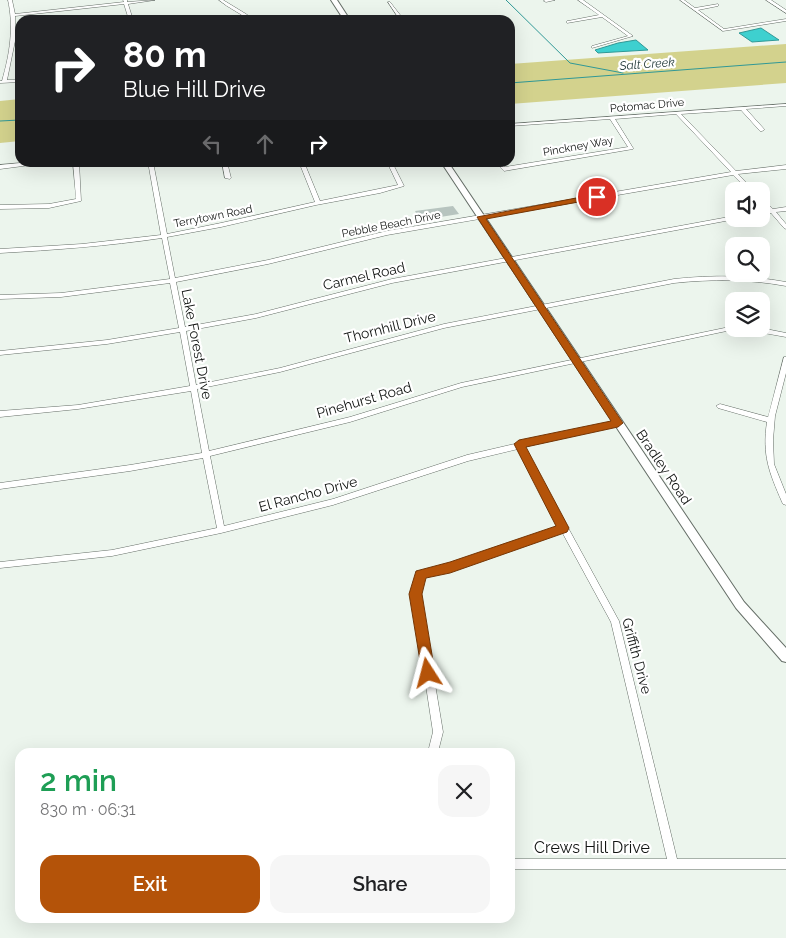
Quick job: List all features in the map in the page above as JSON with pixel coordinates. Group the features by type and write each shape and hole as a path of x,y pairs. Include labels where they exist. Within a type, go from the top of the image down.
{"street":[{"path":"10,0 12,56 2,82 15,81"},
{"path":"12,15 126,1 153,0"},
{"path":"221,0 228,7 246,15"},
{"path":"334,0 344,15"},
{"path":"546,1 552,0"},
{"path":"580,0 630,36 593,46"},
{"path":"682,0 723,30 786,20"},
{"path":"768,0 786,12"},
{"path":"126,1 130,15"},
{"path":"389,3 398,15"},
{"path":"694,8 717,5"},
{"path":"568,22 603,16"},
{"name":"Potomac Drive","path":"515,125 786,105"},
{"path":"742,108 762,130"},
{"path":"677,112 742,182"},
{"name":"Pinckney Way","path":"502,167 504,169 631,148 612,118"},
{"path":"0,166 15,165"},
{"path":"0,207 49,206 79,200 76,167"},
{"name":"Lake Forest Drive","path":"151,167 192,388 221,530"},
{"path":"225,167 228,178"},
{"path":"303,167 318,202"},
{"name":"Terrytown Road","path":"0,251 89,246 163,236 244,220 318,202 378,192 401,186 392,167"},
{"name":"Bradley Road","path":"447,167 740,606 786,657"},
{"name":"Pebble Beach Drive","path":"0,297 61,295 172,281 268,262 387,233 733,173 786,167"},
{"path":"770,208 786,227"},
{"path":"770,212 786,209"},
{"name":"Carmel Road","path":"0,353 107,342 182,330 256,316 392,281 725,220"},
{"name":"Thornhill Drive","path":"0,414 78,407 192,388 280,370 444,326 638,287 706,277 759,279 786,284"},
{"name":"Pinehurst Road","path":"0,486 130,468 205,454 350,419 461,385 725,330"},
{"path":"770,332 786,335"},
{"path":"786,359 772,421 769,451 774,477 786,502"},
{"path":"720,406 772,421"},
{"name":"El Rancho Drive","path":"0,566 112,553 221,530 333,502 466,458 519,444 618,423"},
{"name":"Griffith Drive","path":"519,444 563,528 615,620 674,863"},
{"path":"434,748 438,732 416,594 421,574 450,568 563,528"},
{"name":"Crews Hill Drive","path":"515,864 786,864"}],"shaded area":[{"path":"786,44 786,83 515,104 515,64"},
{"path":"15,100 15,142 0,143 0,101"}],"water":[{"path":"761,28 779,40 752,42 739,33"},
{"path":"636,40 648,50 598,53 595,50 618,43"}],"building":[{"path":"453,206 459,214 420,220 415,211"}],"waterway":[{"path":"506,0 570,63 623,73"},
{"name":"Salt Creek","path":"515,83 786,62"},
{"name":"Salt Creek","path":"0,121 15,120"}],"route":[{"path":"428,673 416,594 421,574 450,568 563,528 519,444 618,423 481,217 597,197"}]}
